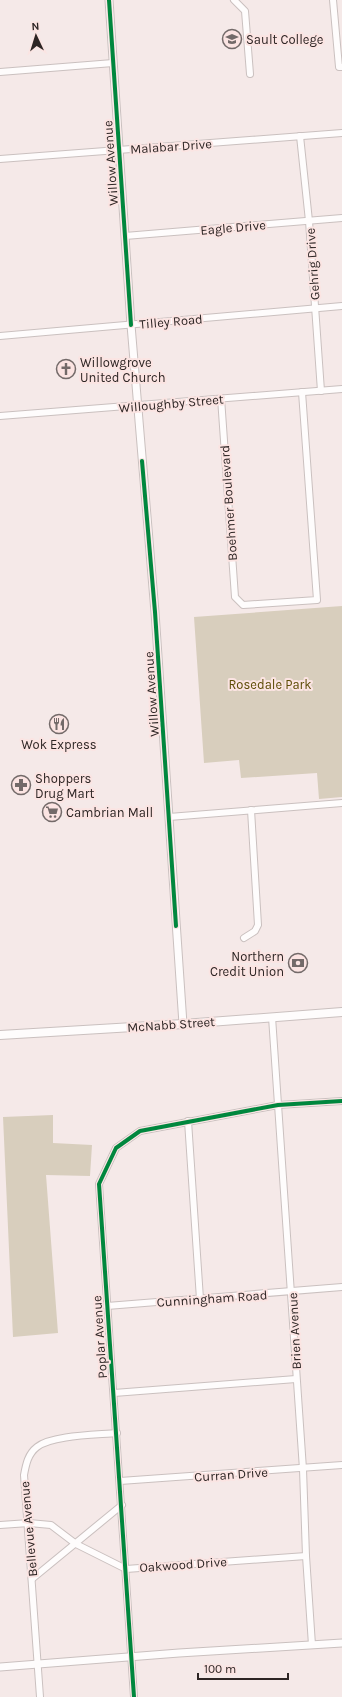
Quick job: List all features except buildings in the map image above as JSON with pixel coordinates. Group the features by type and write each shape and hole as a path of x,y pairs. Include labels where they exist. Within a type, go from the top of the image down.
{"main road":[{"name":"McNabb Street","path":"0,1035 182,1024 342,1012"}],"street":[{"name":"Willow Avenue","path":"109,0 131,325 155,612 182,1024"},
{"path":"234,0 245,11 250,74"},
{"path":"333,0 340,67 342,67"},
{"path":"0,72 113,63"},
{"name":"Malabar Drive","path":"0,159 342,133"},
{"name":"Gehrig Drive","path":"300,136 309,221 321,391"},
{"name":"Eagle Drive","path":"125,236 342,218"},
{"name":"Tilley Road","path":"0,336 342,306"},
{"name":"Willoughby Street","path":"0,416 342,389"},
{"name":"Boehmer Boulevard","path":"220,398 235,597 243,605 317,600 302,392"},
{"path":"169,817 342,803"},
{"path":"244,938 255,931 258,925 250,810"},
{"name":"Brien Avenue","path":"272,1017 303,1469 306,1556 312,1645"},
{"name":"Poplar Avenue","path":"134,1697 99,1184 116,1148 140,1131 278,1105 342,1101"},
{"path":"188,1121 200,1299"},
{"name":"Cunningham Road","path":"107,1306 342,1287"},
{"path":"114,1393 296,1379"},
{"name":"Bellevue Avenue","path":"40,1697 39,1665 24,1475 27,1460 36,1447 50,1440 117,1433"},
{"name":"Curran Drive","path":"120,1481 342,1466"},
{"path":"32,1580 122,1505"},
{"name":"Oakwood Drive","path":"0,1525 28,1523 51,1525 76,1544 126,1569 306,1556"},
{"path":"0,1667 342,1643"}],"green space":[{"name":"Rosedale Park","path":"342,606 342,797 319,799 317,773 241,778 239,760 204,763 194,617"},
{"path":"53,1115 53,1143 92,1145 90,1176 46,1175 58,1333 13,1337 3,1117"}],"cycle path":[{"path":"109,0 131,325"},
{"path":"142,461 155,612 176,926"},
{"path":"134,1697 99,1184 116,1148 140,1131 278,1105 342,1101"}],"place":[{"name":"Sault College","path":"232,39"},
{"name":"Willowgrove United Church","path":"66,369"},
{"name":"Wok Express","path":"59,724"},
{"name":"Shoppers Drug Mart","path":"21,785"},
{"name":"Cambrian Mall","path":"52,812"},
{"name":"Northern Credit Union","path":"298,963"}]}
